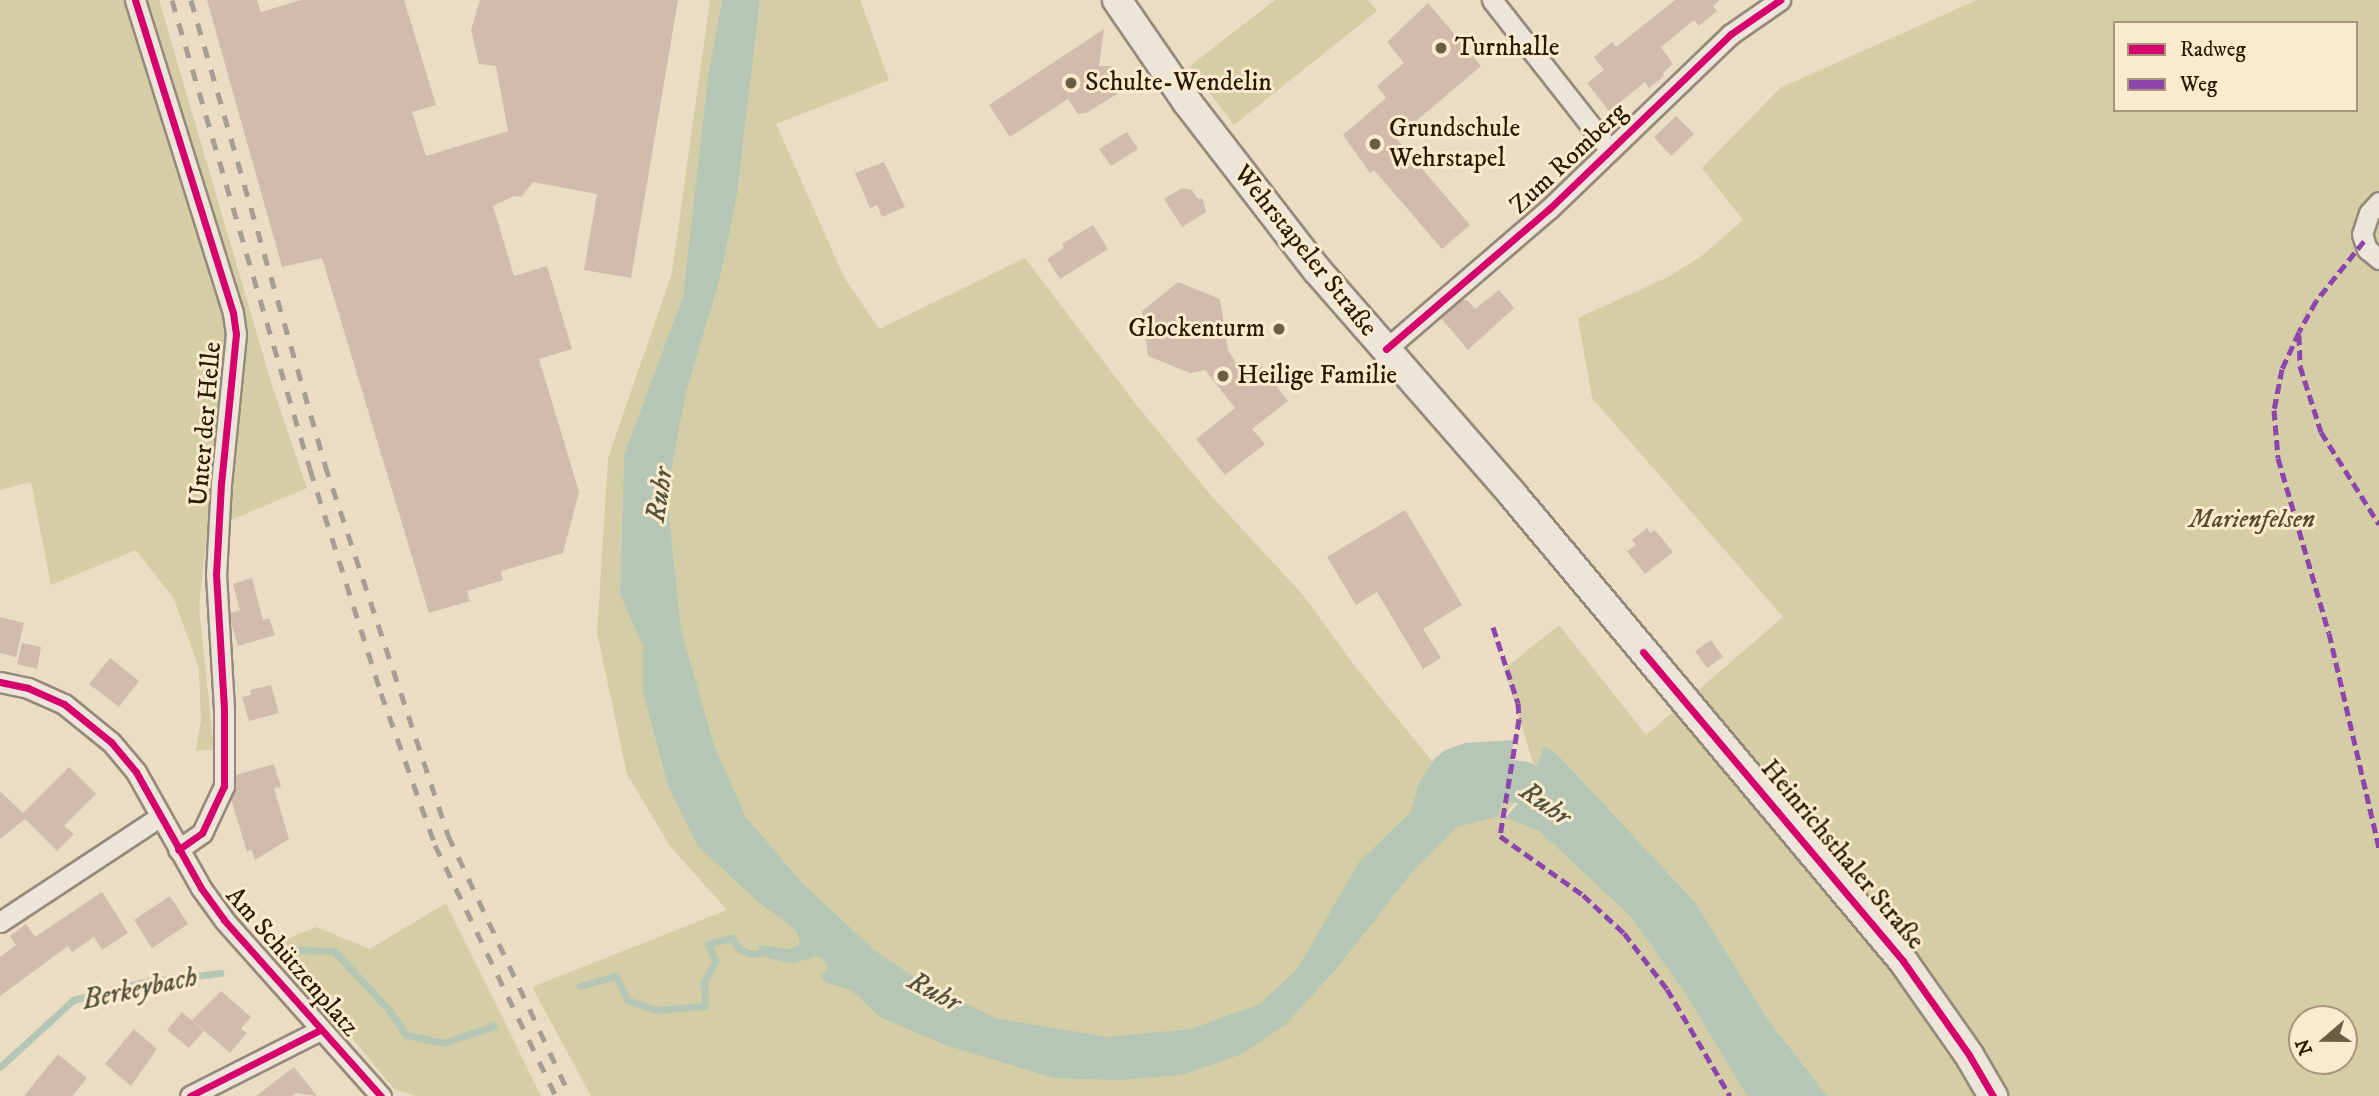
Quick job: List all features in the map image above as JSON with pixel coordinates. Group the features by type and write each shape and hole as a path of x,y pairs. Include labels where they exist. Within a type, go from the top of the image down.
{"main road":[{"name":"Wehrstapeler Straße","path":"1117,0 1250,187 1643,652"},
{"name":"Heinrichsthaler Straße","path":"1643,652 1903,961 1962,1044 1993,1096"}],"street":[{"name":"Unter der Helle","path":"135,0 233,313 236,334 221,483 216,574 224,710 224,786 202,833 178,850"},
{"path":"1492,0 1611,150"},
{"name":"Zum Romberg","path":"1386,349 1549,209 1731,33 1780,0"},
{"path":"2379,202 2369,213 2362,233 2367,249 2379,260"},
{"name":"Am Schützenplatz","path":"0,682 46,695 64,704 97,729 136,772 178,850 224,919 320,1031 374,1084 381,1096"},
{"path":"0,922 159,817"},
{"path":"190,1096 320,1031"}],"green space":[{"path":"0,0 131,0 244,333 138,0 159,0 273,389 307,488 207,530 199,607 214,750 196,750 201,722 199,669 174,599 136,550 51,585 31,482 0,490"},
{"path":"710,0 722,0 708,76 683,296 624,455 620,593 644,646 643,693 668,786 697,845 801,882 746,817 714,745 681,630 667,494 686,393 720,278 737,195 760,0 860,0 889,80 776,124 844,277 879,329 1025,258 1135,403 1208,492 1303,595 1354,665 1461,797 1522,794 1502,817 1539,831 1631,917 1685,993 1747,1096 591,1096 532,987 727,910 670,846 627,774 597,633 608,458 672,273"},
{"path":"1275,0 1368,0 1377,11 1234,125 1190,66"},
{"name":"Marienfelsen","path":"1977,0 2379,0 2379,1096 1827,1096 1767,1018 1695,902 1557,754 1544,746 1535,769 1504,669 1559,625 1646,735 1783,617 1592,398 1578,318 1668,277 1703,255 1743,220 1702,168 1780,88"},
{"path":"446,903 541,1096 416,1096 394,1089 275,944 316,927 370,949"}],"water":[{"path":"722,0 760,0 737,195 720,278 686,393 667,494 681,630 714,745 746,817 802,883 874,950 917,979 995,1018 1108,1037 1191,1029 1260,1004 1298,968 1359,862 1410,813 1419,783 1434,759 1445,750 1465,743 1514,740 1499,816 1457,827 1409,876 1337,968 1285,1025 1242,1054 1182,1075 1119,1080 1054,1078 945,1045 880,1017 850,989 827,983 821,976 828,969 824,960 816,957 792,963 767,958 757,945 791,949 800,945 797,931 756,900 697,845 668,786 643,693 643,646 620,594 624,455 683,296 708,76"},
{"path":"1544,746 1557,754 1695,902 1767,1018 1827,1096 1747,1096 1685,993 1631,917 1539,831 1505,818 1526,795"}],"building":[{"path":"207,0 257,0 261,12 301,0 404,0 436,105 412,112 426,156 508,131 496,66 479,64 471,30 480,0 678,0 631,278 584,270 597,194 533,182 521,197 514,196 493,206 514,276 547,266 572,349 539,359 579,492 563,553 501,571 503,580 467,591 470,601 429,613 322,258 282,267"},
{"path":"1675,0 1720,0 1713,6 1717,11 1699,26 1694,20 1661,47 1673,64 1663,73 1664,76 1649,88 1645,82 1609,111 1587,83 1604,70 1594,57 1612,42 1616,47"},
{"name":"Grundschule Wehrstapel","path":"1428,3 1481,66 1396,138 1470,225 1442,249 1374,170 1370,173 1343,135 1386,98 1377,86 1404,63 1387,42"},
{"name":"Schulte-Wendelin","path":"1104,29 1099,66 1111,66 1124,87 1122,91 1086,113 1078,114 1068,99 1010,137 989,105"},
{"path":"1676,116 1694,134 1671,156 1654,137"},
{"path":"1127,132 1138,149 1111,166 1099,149"},
{"path":"884,162 905,207 882,217 877,205 870,208 855,173"},
{"path":"1182,188 1192,190 1197,198 1203,199 1206,212 1182,227 1164,199"},
{"path":"1093,225 1108,249 1060,279 1047,259 1064,248 1062,244"},
{"name":"Heilige Familie","path":"1178,282 1220,299 1228,350 1244,375 1259,363 1288,401 1252,429 1265,444 1225,475 1196,439 1235,408 1205,370 1190,373 1148,356 1142,311"},
{"path":"1499,290 1514,308 1468,350 1441,318 1462,300 1467,300 1475,309"},
{"path":"1405,510 1462,605 1423,629 1441,658 1423,669 1377,592 1356,605 1327,557"},
{"path":"1647,528 1650,533 1655,530 1673,552 1645,574 1627,551 1636,545 1632,540"},
{"path":"252,578 263,620 269,618 275,635 238,646 231,622 231,613 240,610 233,584"},
{"path":"0,617 24,623 16,657 0,653"},
{"path":"1711,640 1723,657 1707,668 1695,651"},
{"path":"22,643 41,647 37,669 17,664"},
{"path":"110,658 139,681 119,707 89,684"},
{"path":"271,685 279,713 249,721 242,697 251,695 250,690"},
{"path":"274,764 281,787 274,788 289,839 255,860 251,849 247,852 231,799 236,775"},
{"path":"69,767 96,794 64,826 74,834 57,851 25,819 0,839 0,791 23,813"},
{"path":"102,892 128,933 102,950 94,937 72,952 68,946 0,996 0,957 16,945 10,936 26,924 35,937"},
{"path":"170,896 188,924 152,948 134,920"},
{"path":"221,991 251,1017 241,1029 247,1033 230,1053 192,1020"},
{"path":"182,1012 204,1031 189,1048 167,1030"},
{"path":"134,1029 157,1049 131,1086 105,1064"},
{"path":"58,1054 87,1078 72,1096 24,1096"},
{"path":"294,1067 317,1096 296,1093 292,1096 256,1096"}],"waterway":[{"name":"Ruhr","path":"1455,802 1468,790 1497,779 1524,783 1549,799 1573,821"},
{"name":"Berkeybach","path":"580,986 616,976 627,1000 656,1010 705,1006 704,982 715,961 708,944 732,938 739,949 751,954 769,951"},
{"name":"Berkeybach","path":"295,950 334,951 389,1010 406,1035 443,1043 493,1026"},
{"name":"Berkeybach","path":"0,1067 73,1000 143,982 220,973"}],"railway":[{"path":"172,0 310,469 381,693 435,845 556,1096"},
{"path":"191,0 325,465 448,835 570,1096"}],"marked path":[{"path":"2364,241 2316,301 2299,332 2282,369 2274,410 2278,458 2329,633 2379,848"},
{"path":"2299,335 2300,366 2321,432 2379,524"},
{"path":"1493,627 1518,703 1519,719 1500,836 1583,895 1624,933 1667,989 1730,1096"}],"cycle path":[{"path":"135,0 233,313 236,334 221,483 216,574 224,710 224,786 202,833 178,850"},
{"path":"1386,349 1549,209 1731,34 1780,0"},
{"path":"1643,652 1903,961 1969,1055 1993,1096"},
{"path":"0,682 28,688 64,704 111,742 136,772 201,888 224,920 381,1096"},
{"path":"190,1096 320,1030"}],"place":[{"name":"Turnhalle","path":"1441,48"},
{"name":"Schulte-Wendelin","path":"1071,83"},
{"name":"Grundschule Wehrstapel","path":"1375,144"},
{"name":"Glockenturm","path":"1279,329"},
{"name":"Heilige Familie","path":"1223,376"}]}
